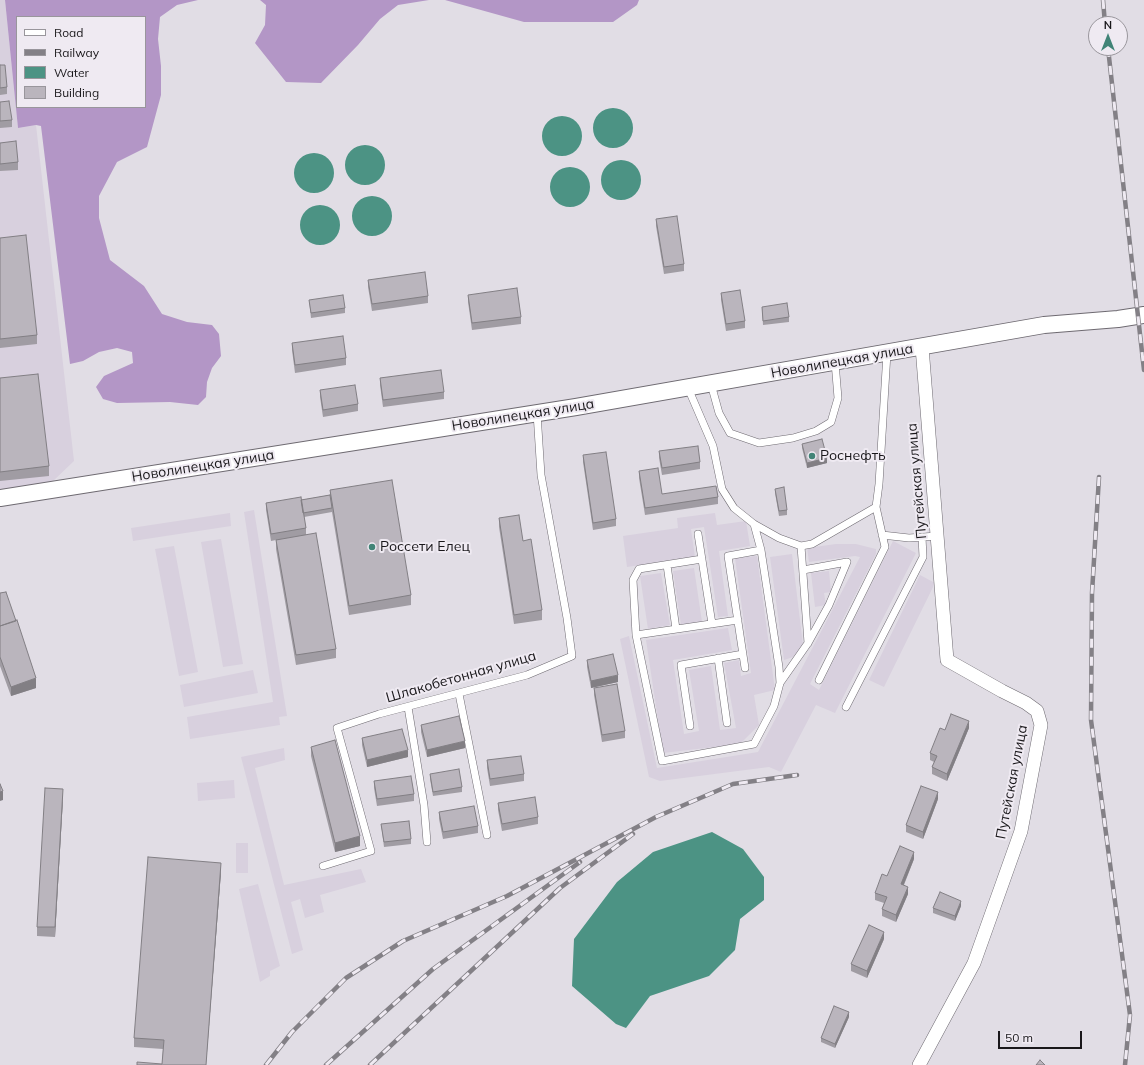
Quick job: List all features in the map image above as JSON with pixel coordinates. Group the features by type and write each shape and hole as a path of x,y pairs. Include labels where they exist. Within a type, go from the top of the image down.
{"street":[{"name":"Новолипецкая улица","path":"0,498 688,388 1044,325 1118,319 1144,315"},
{"name":"Путейская улица","path":"919,1065 974,963 1021,831 1041,725 1037,711 1026,703 948,660 922,347"}],"lane":[{"path":"819,680 885,547 876,507 879,484 887,353"},
{"path":"711,384 719,414 730,433 759,443 793,438 816,431 831,422 838,398 835,362"},
{"path":"688,388 712,446 722,489 734,508 754,524 778,538 801,546 812,544 876,507"},
{"name":"Шлакобетонная улица","path":"323,866 371,851 338,728 379,714 527,675 572,656 567,618 541,475 537,413"},
{"path":"754,524 761,550 780,683"},
{"path":"698,534 712,624"},
{"path":"882,535 922,537 937,536"},
{"path":"846,707 923,556 922,537"},
{"path":"801,546 804,570 808,643"},
{"path":"745,668 728,556 761,550"},
{"path":"702,559 639,569 633,580 636,635 662,761 754,744 774,706 780,683 808,643 829,605 847,562 804,570"},
{"path":"667,565 676,629"},
{"path":"636,635 738,620"},
{"path":"690,726 681,665 743,654"},
{"path":"718,658 728,723"},
{"path":"459,694 487,835"},
{"path":"408,707 424,805 427,842"}],"shaded area":[{"path":"0,0 5,0 18,128 36,125 74,461 52,482 0,491"},
{"path":"5,0 198,0 177,5 160,17 158,39 161,66 161,95 147,147 117,162 99,196 99,218 110,260 144,286 162,314 187,322 212,325 219,334 221,356 212,368 207,382 206,397 198,405 170,402 117,403 103,399 96,387 104,376 133,363 132,352 117,348 99,352 83,361 70,364 41,126 36,125 18,128"},
{"path":"260,0 429,0 398,5 380,19 358,45 321,83 286,82 255,43 265,25 266,5"},
{"path":"445,0 639,0 637,5 613,22 524,22"},
{"path":"254,510 287,716 279,717 280,725 190,739 187,717 273,702 244,512"},
{"path":"230,513 231,526 133,541 131,528"},
{"path":"715,513 717,525 746,521 750,546 719,551 728,616 718,617 704,527 691,529 695,557 627,567 623,536 678,528 677,518"},
{"path":"221,539 243,664 223,667 201,542"},
{"path":"893,541 916,553 835,713 816,705 781,772 769,767 660,781 649,777 620,639 629,636 657,768 758,752 860,557 855,556 809,562 807,548 836,544 856,544 876,549 876,554 810,684 819,690"},
{"path":"174,546 198,672 179,676 155,549"},
{"path":"792,554 803,645 793,657 784,660 770,557"},
{"path":"757,556 775,690 754,695 759,725 740,744 663,753 646,640 728,628 732,650 673,660 684,734 699,731 689,670 711,666 720,730 736,728 724,663 739,660 741,676 751,673 735,558"},
{"path":"694,568 702,622 681,625 673,571"},
{"path":"829,571 831,592 824,593 826,605 815,607 811,573"},
{"path":"661,573 670,625 648,629 640,576"},
{"path":"920,575 935,583 884,687 869,680"},
{"path":"253,670 258,693 184,707 180,685"},
{"path":"284,748 285,760 255,768 284,885 361,869 366,882 320,895 324,912 305,918 300,899 291,902 303,950 292,954 241,757"},
{"path":"234,780 235,798 198,801 197,783"},
{"path":"236,843 248,843 248,873 236,873"},
{"path":"258,884 280,966 270,971 270,976 260,982 239,889"}],"water":[{"path":"609,108 617,108 624,111 630,117 633,128 630,139 624,145 617,148 609,148 602,145 596,139 593,132 593,124 596,117 602,111"},
{"path":"562,116 573,119 579,125 582,136 579,147 573,153 562,156 551,153 545,147 542,136 545,125 551,119"},
{"path":"365,145 376,148 382,154 385,165 382,176 376,182 365,185 354,182 348,176 345,165 348,154 354,148"},
{"path":"314,153 325,156 331,162 334,173 331,184 325,190 314,193 303,190 297,184 294,173 297,162 303,156"},
{"path":"617,160 625,160 632,163 638,169 641,180 638,191 632,197 625,200 617,200 610,197 604,191 601,184 601,176 604,169 610,163"},
{"path":"570,167 581,170 587,176 590,187 587,198 581,204 570,207 559,204 553,198 550,187 553,176 559,170"},
{"path":"368,196 376,196 383,199 389,205 392,216 389,227 383,233 376,236 368,236 361,233 355,227 352,220 352,212 355,205 361,199"},
{"path":"320,205 331,208 337,214 340,225 337,236 331,242 320,245 309,242 303,236 300,225 303,214 309,208"},
{"path":"712,832 743,849 764,877 764,900 740,919 735,950 709,976 650,996 626,1028 616,1024 572,986 574,939 617,882 653,852"}],"building":[{"path":"0,65 5,65 7,87 0,88"},
{"path":"9,101 12,120 0,121 0,102"},
{"path":"16,141 18,162 0,164 0,143"},
{"path":"677,216 684,264 664,267 656,219"},
{"path":"26,235 37,335 0,339 0,238"},
{"path":"425,272 428,296 372,304 368,280"},
{"path":"517,288 521,317 472,323 468,295"},
{"path":"740,290 745,321 726,324 721,293"},
{"path":"343,295 345,308 311,313 309,300"},
{"path":"787,303 789,317 763,321 762,307"},
{"path":"343,336 346,358 295,365 292,343"},
{"path":"441,370 444,392 383,400 380,378"},
{"path":"38,374 49,466 0,472 0,378"},
{"path":"355,385 358,404 323,410 320,390"},
{"path":"822,439 827,458 807,463 802,444"},
{"path":"698,446 700,462 662,468 659,451"},
{"path":"606,452 616,519 593,523 583,455"},
{"path":"658,468 662,494 716,486 718,497 645,508 639,471"},
{"path":"392,480 411,595 349,606 330,490"},
{"path":"784,487 787,510 779,511 775,489"},
{"path":"330,495 332,508 303,513 301,500"},
{"path":"301,497 306,528 271,534 266,503"},
{"path":"519,515 523,541 531,539 542,610 514,615 499,518"},
{"path":"316,533 336,649 296,655 276,540"},
{"path":"6,592 16,621 0,626 0,593"},
{"path":"17,620 36,678 11,687 0,657 0,626"},
{"path":"613,654 618,675 591,681 587,660"},
{"path":"617,684 625,731 602,735 594,688"},
{"path":"951,714 969,721 947,774 932,767 937,756 930,753 940,728 945,730"},
{"path":"459,716 465,741 427,750 421,725"},
{"path":"402,729 408,750 367,760 362,738"},
{"path":"335,740 360,836 335,843 311,747"},
{"path":"521,756 524,774 490,779 487,760"},
{"path":"459,769 462,787 433,792 430,774"},
{"path":"411,776 414,794 377,799 374,781"},
{"path":"0,784 3,791 0,792"},
{"path":"921,786 938,792 923,832 906,825"},
{"path":"45,788 63,789 55,927 37,927"},
{"path":"535,797 538,817 502,824 498,803"},
{"path":"474,806 478,826 443,832 439,812"},
{"path":"409,821 411,839 384,842 381,824"},
{"path":"900,846 914,852 901,884 908,887 896,915 882,909 887,897 875,893 882,874 887,876"},
{"path":"148,857 221,863 206,1065 137,1065 137,1062 162,1064 164,1040 134,1038"},
{"path":"940,892 961,901 955,916 933,908"},
{"path":"869,925 884,932 867,971 851,964"},
{"path":"834,1006 849,1012 835,1044 821,1038"},
{"path":"1040,1060 1045,1065 1036,1065"}],"railway":[{"path":"1103,0 1104,16"},
{"path":"1109,56 1144,370"},
{"path":"1099,477 1092,593 1091,720 1130,1015 1125,1065"},
{"path":"266,1065 292,1032 346,978 403,941 507,896 656,817 733,784 797,775"},
{"path":"370,1065 560,888 633,834"},
{"path":"326,1065 433,969 580,862"}],"place":[{"name":"Роснефть","path":"812,456"},
{"name":"Россети Елец","path":"372,547"}]}
